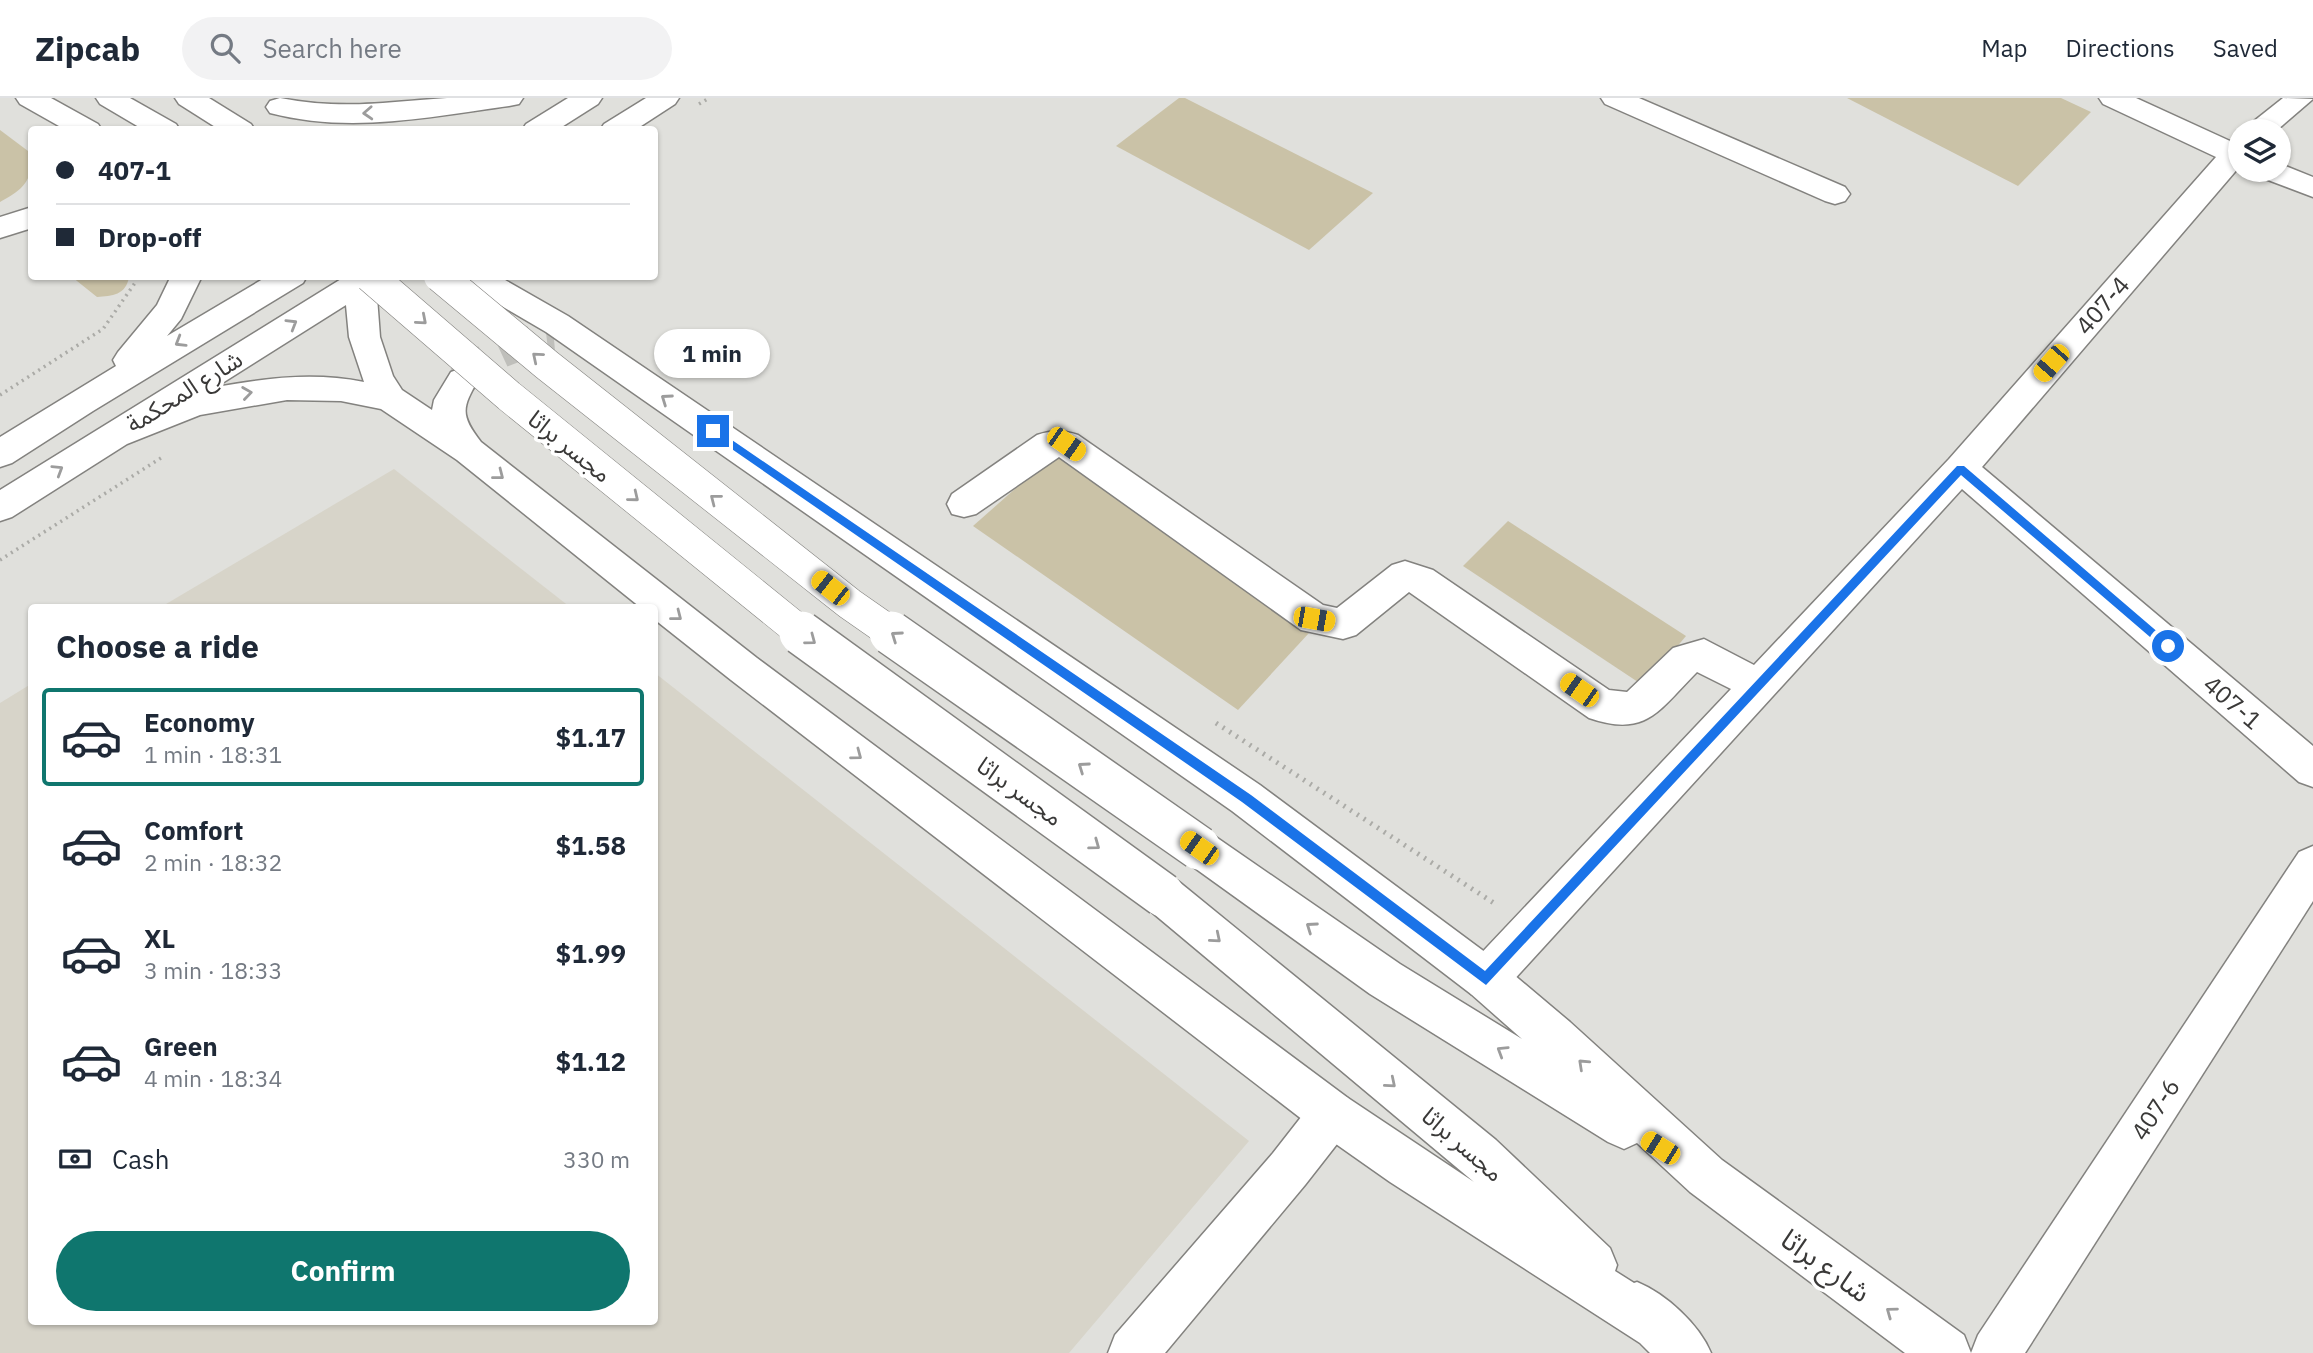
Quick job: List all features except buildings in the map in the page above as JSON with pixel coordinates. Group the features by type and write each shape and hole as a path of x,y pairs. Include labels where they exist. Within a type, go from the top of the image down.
{"main road":[{"path":"30,98 81,126"},
{"path":"110,98 159,126"},
{"path":"189,98 235,126"},
{"path":"277,109 348,114 509,98"},
{"path":"543,126 589,98"},
{"path":"620,126 665,98"},
{"path":"1615,98 1835,194"},
{"path":"2113,98 2228,149"},
{"path":"2274,119 2300,98"},
{"path":"277,109 307,126"},
{"name":"407-4","path":"1486,979 1961,468 2228,163"},
{"path":"2291,179 2313,188"},
{"path":"0,228 28,218"},
{"path":"81,402 115,376 145,345 170,311 185,280"},
{"name":"شارع المحكمة","path":"0,454 81,402 288,280"},
{"name":"مجسر براثا","path":"445,280 547,365 850,604 1385,979 1706,1176"},
{"path":"528,280 536,300 555,332"},
{"path":"482,281 555,332 604,356 1247,798 1486,979 1555,1037 1706,1176"},
{"path":"356,287 369,357 377,379 390,399"},
{"name":"شارع المحكمة","path":"0,507 356,287"},
{"name":"مجسر براثا","path":"356,287 509,396 806,637 1163,894 1480,1156 1670,1338"},
{"path":"462,380 449,402 448,420 469,451"},
{"path":"113,436 194,404 254,392 287,388 341,389 390,399 469,451 744,669 1332,1114 1406,1166 1670,1338"},
{"path":"964,504 1049,444 1066,444 1314,619 1343,624 1405,575 1420,580 1602,706 1635,709 1686,659 1704,655 1759,686"},
{"name":"407-1","path":"1961,468 2313,771"},
{"name":"407-6","path":"1996,1353 2313,865"},
{"path":"1133,1353 1289,1169 1332,1114"},
{"name":"شارع براثا","path":"1706,1176 1946,1353"}],"path":[{"path":"0,395 103,328 137,280"},
{"path":"0,560 171,452"}],"shaded area":[{"path":"1179,98 1185,98 1373,193 1309,250 1116,146"},
{"path":"1847,98 2061,98 2091,112 2018,186"},
{"path":"0,130 28,151 28,178 21,188 0,202"},
{"path":"76,280 128,280 122,291 97,297"},
{"path":"1059,450 1321,620 1238,710 973,526"},
{"path":"394,469 566,604 166,604"},
{"path":"1508,521 1686,636 1644,686 1463,566"},
{"path":"658,675 1249,1141 1069,1353 0,1353 0,703 28,686 28,1325 658,1325"}],"tunnel":[{"path":"462,380 482,363 504,350 554,339"}],"route":[{"path":"713,431 1247,798 1486,979 1961,468 2168,646"}]}
